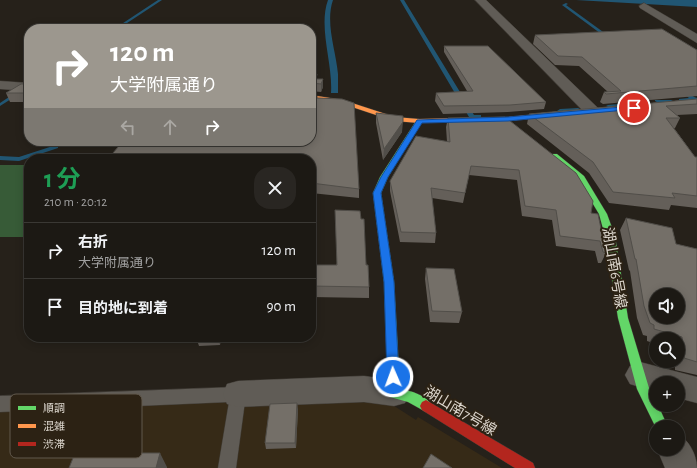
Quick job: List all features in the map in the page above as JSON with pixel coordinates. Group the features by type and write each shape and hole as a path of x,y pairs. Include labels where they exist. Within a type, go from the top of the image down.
{"street":[{"path":"480,0 596,111"},
{"path":"644,6 697,39"},
{"path":"0,85 24,87"},
{"path":"316,98 342,101 394,119 419,121 508,119 596,111"},
{"path":"508,119 517,128"},
{"path":"238,394 364,389 394,393 389,282 377,193 384,177 419,121"},
{"name":"湖山南6号線","path":"546,150 581,178 593,195 603,214 610,236 623,318 643,389 658,420"},
{"path":"640,375 649,377"},
{"path":"685,387 697,390"},
{"name":"湖山南7号線","path":"394,393 411,397 528,468"},
{"path":"677,456 683,468"}],"lane":[{"path":"142,398 238,394 227,468"},
{"path":"0,404 10,404"}],"shaded area":[{"path":"374,393 416,420 418,417 502,468 0,468 0,409 10,409 10,458 142,458 142,403"}],"green space":[{"path":"0,165 24,165 24,237 0,237"}],"water":[{"path":"328,0 333,0 330,18 338,74 338,93 331,93 330,70 325,34 325,11"},
{"path":"576,0 697,0 697,7"}],"building":[{"path":"662,29 697,50 697,86 606,94 604,92 621,91 582,57 558,56 535,35"},
{"path":"444,46 488,46 546,102 510,105 444,106 436,93 473,91"},
{"path":"316,79 323,79 321,84 316,84"},
{"path":"21,84 24,84 24,93 6,93"},
{"path":"316,96 317,98 342,99 354,103 359,189 316,184 316,154 112,154 119,146 316,146"},
{"path":"697,99 697,104 666,106 680,118 666,118 695,157 697,157 697,196 672,193 675,198 613,192 593,162 529,114"},
{"path":"376,113 403,116 403,122 384,149"},
{"path":"505,117 576,173 593,201 591,213 598,214 606,253 603,252 600,241 560,236 556,210 525,206 519,170 471,166 465,193 431,188 436,233 401,232 390,181 416,136 450,142 448,118"},
{"path":"335,210 360,211 361,219 364,219 366,265 368,265 369,287 316,286 316,265 337,265"},
{"path":"626,218 672,228 676,244 697,249 697,362 685,358 685,332 664,332 654,329 654,325 652,324 685,324 685,288 649,288 649,320 644,306 636,259"},
{"path":"426,268 454,269 462,312 432,311"},
{"path":"297,403 295,443 265,443 270,404"},
{"path":"142,453 160,453 156,468 69,468 73,458 142,458"},
{"path":"431,454 452,468 423,468"}],"waterway":[{"path":"124,24 160,0"},
{"path":"402,0 472,117 479,116"},
{"path":"566,4 564,5 609,38"},
{"path":"683,91 692,98"},
{"path":"0,105 17,94"},
{"path":"681,100 695,99"},
{"path":"657,101 671,101"},
{"path":"608,106 640,103"},
{"path":"560,111 578,109"},
{"path":"34,154 56,147"},
{"path":"0,158 19,159 24,157"}],"traffic: fast":[{"path":"419,121 384,177 377,193 389,282 394,393 411,397 426,406"},
{"path":"554,156 581,178 603,214 610,236 623,318 643,389 658,420"}],"traffic: slow":[{"path":"316,98 341,101 394,119 419,121 508,119 558,114"}],"traffic: jam":[{"path":"426,406 528,468"}],"route":[{"path":"393,377 389,282 377,193 384,177 419,121 508,119 634,108"}]}
